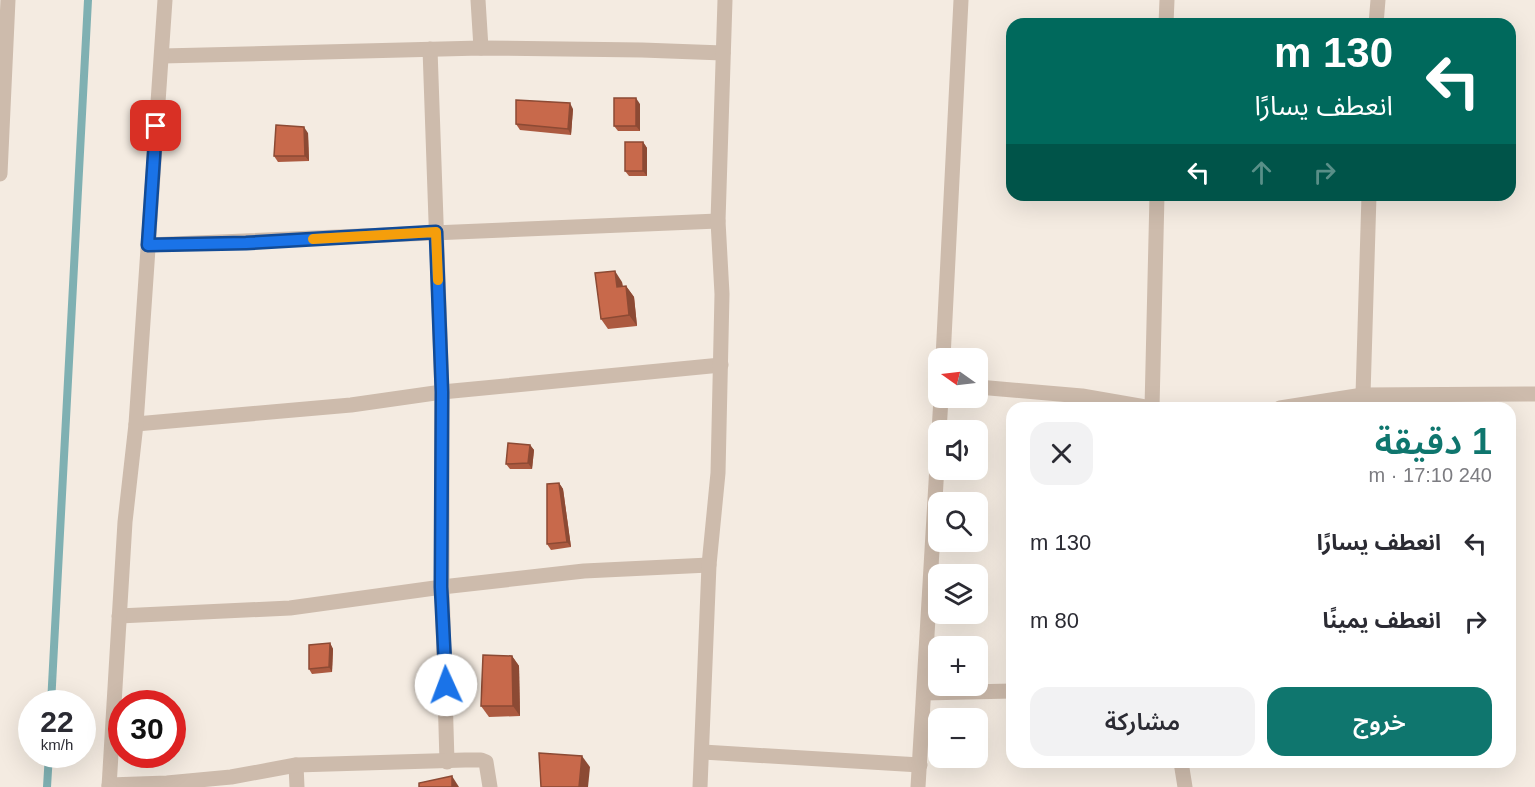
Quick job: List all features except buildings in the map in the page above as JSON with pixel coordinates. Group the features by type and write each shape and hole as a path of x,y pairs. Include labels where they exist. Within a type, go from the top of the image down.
{"street":[{"path":"0,174 8,0"},
{"path":"165,0 136,424 125,522 109,786 231,777 296,765 481,760 486,762 490,787"},
{"path":"478,0 482,48"},
{"path":"700,787 709,565 718,473 722,294 718,221 725,0"},
{"path":"944,348 961,0"},
{"path":"1166,18 1167,0"},
{"path":"1376,18 1378,0"},
{"path":"162,56 482,48 723,53"},
{"path":"430,49 442,392 441,587 447,762"},
{"path":"1152,402 1157,201"},
{"path":"1363,395 1370,201"},
{"path":"148,245 246,243 436,232 718,221"},
{"path":"136,424 351,405 442,392 721,365"},
{"path":"988,388 1082,396 1117,402"},
{"path":"1344,402 1363,395 1535,394"},
{"path":"918,787 940,408"},
{"path":"119,616 290,608 441,587 595,570 709,565"},
{"path":"924,693 1006,691"},
{"path":"703,752 920,765"},
{"path":"296,765 297,787"},
{"path":"1182,768 1185,787"}],"waterway":[{"path":"52,690 88,0"},
{"path":"47,787 48,768"}],"slow traffic":[{"path":"313,239 436,232 438,280"}],"route":[{"path":"156,126 148,245 246,243 436,232 442,392 441,587 446,685"}]}
